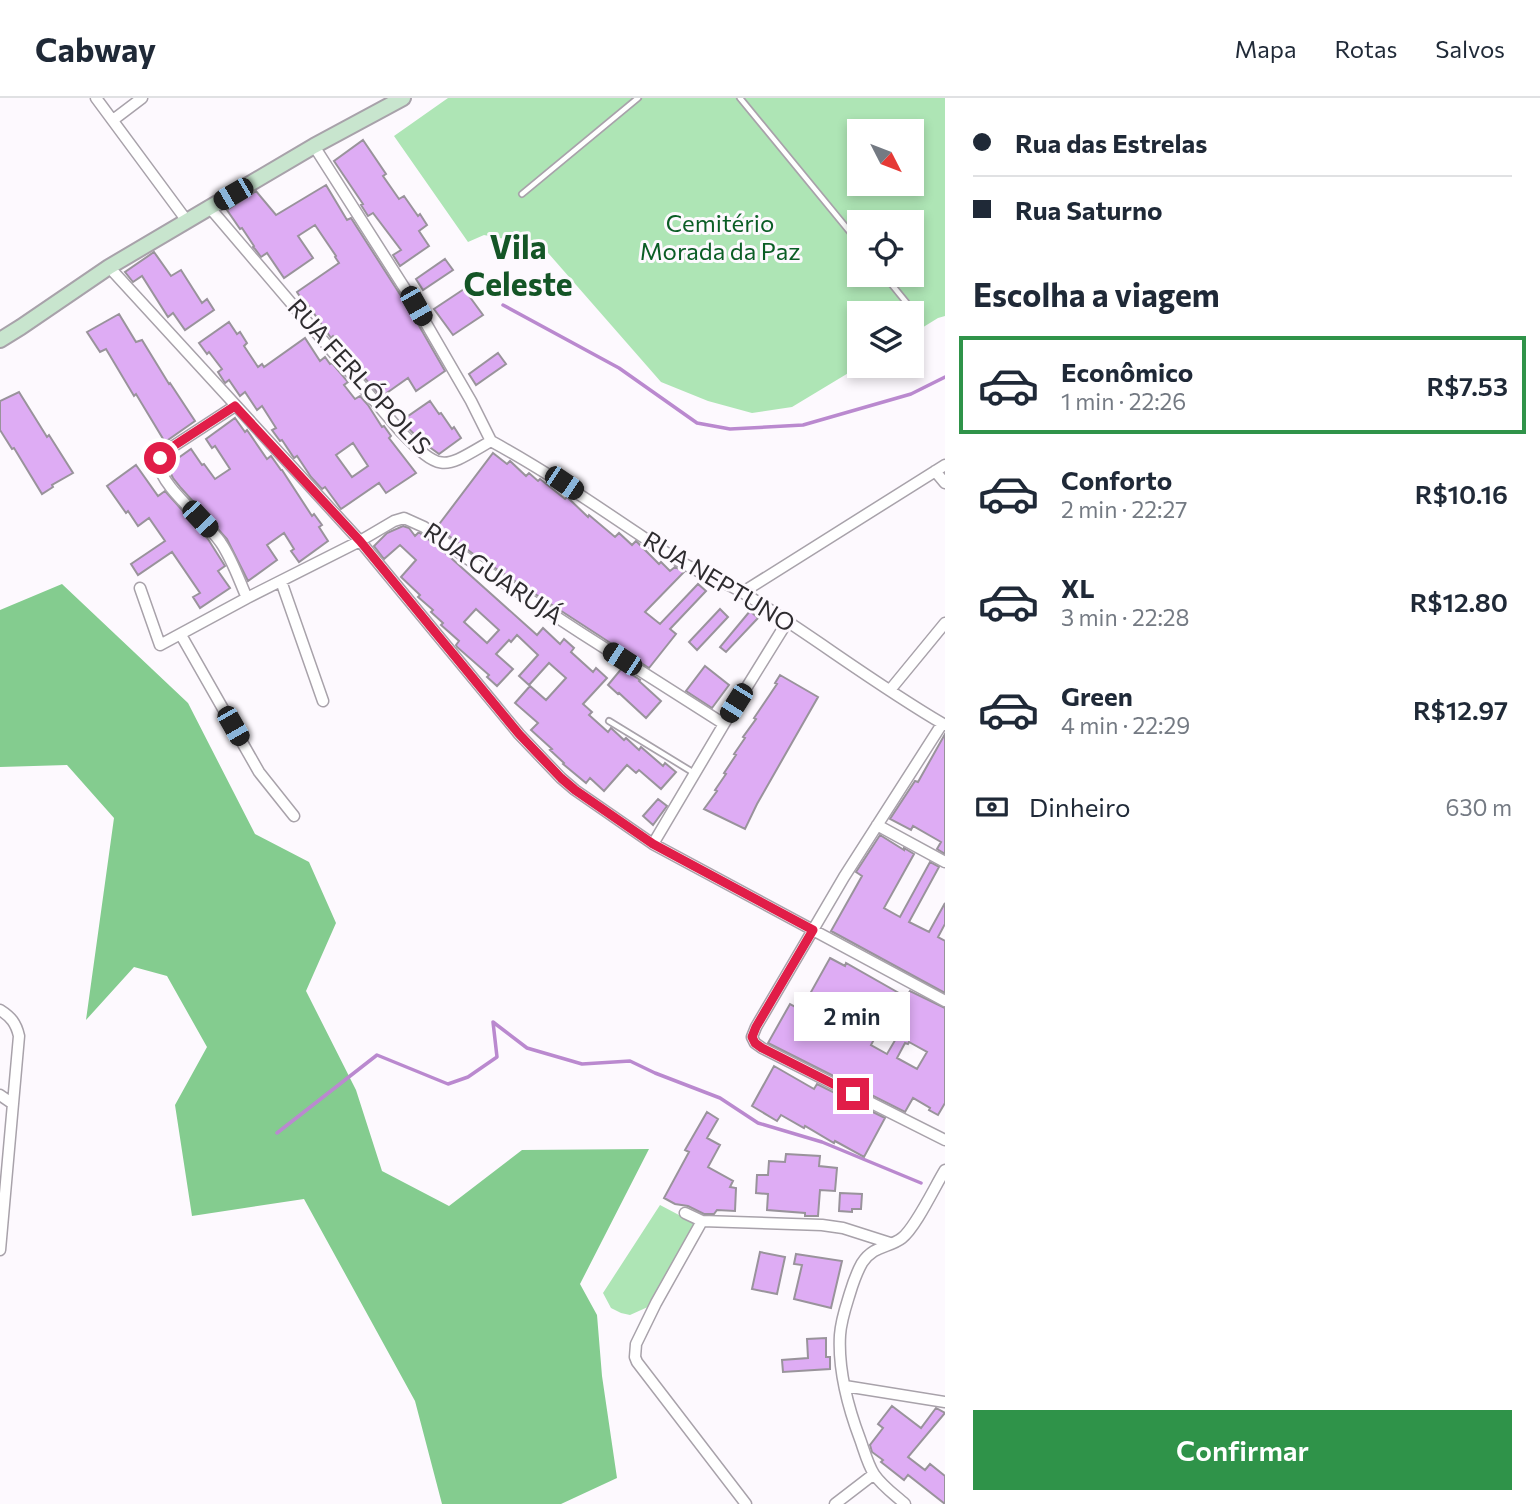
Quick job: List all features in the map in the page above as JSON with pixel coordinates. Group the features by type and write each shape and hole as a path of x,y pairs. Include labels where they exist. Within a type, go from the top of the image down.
{"street":[{"path":"96,98 187,221"},
{"path":"113,120 142,98"},
{"path":"0,340 109,267 314,146 403,98"},
{"path":"314,146 416,306 491,441"},
{"name":"RUA FERLÓPOLIS","path":"210,208 419,451 435,462 448,463 491,441"},
{"path":"109,267 360,541 519,734 575,790 653,844 945,1001"},
{"path":"235,406 169,449 158,462 170,485 223,545 247,598"},
{"name":"RUA NEPTUNO","path":"491,441 564,483 678,560 743,592 944,724"},
{"path":"743,592 945,465"},
{"path":"935,471 945,483"},
{"name":"RUA GUARUJÁ","path":"181,635 247,598 404,518 424,527 581,634 724,724"},
{"path":"281,581 323,701"},
{"path":"140,588 160,645 181,635 259,772 294,816"},
{"path":"653,844 787,622"},
{"path":"890,690 945,623"},
{"path":"944,724 877,825 813,930 756,1027 753,1040 762,1048 945,1140"},
{"path":"877,825 945,862"},
{"path":"0,1010 12,1019 19,1036 0,1250"},
{"path":"0,1095 13,1104"},
{"path":"905,1504 874,1474 852,1417 845,1386 840,1335 843,1315 863,1262 870,1253 902,1238 908,1232 945,1170"},
{"path":"685,1213 702,1221 843,1228 890,1243"},
{"path":"702,1221 656,1303 635,1352 637,1362 746,1504"},
{"path":"845,1386 945,1402"},
{"path":"835,1504 874,1474"}],"lane":[{"path":"523,194 638,98"},
{"path":"740,98 847,228"},
{"path":"894,287 905,301"},
{"path":"608,721 695,773"}],"green space":[{"name":"Cemitério Morada da Paz","path":"448,98 945,98 945,316 924,327 924,301 847,301 847,374 792,407 752,413 708,401 661,382 542,246 484,235 468,242 394,136"},
{"path":"62,584 188,703 255,834 309,862 336,923 306,991 356,1090 382,1171 449,1206 522,1150 649,1149 580,1284 597,1315 602,1376 617,1478 561,1504 442,1504 415,1401 304,1199 192,1216 175,1105 207,1047 167,976 134,967 86,1020 114,818 67,765 0,767 0,610"},
{"path":"660,1205 696,1224 650,1306 630,1315 621,1313 611,1308 603,1293"}],"building":[{"path":"363,140 399,199 404,196 427,225 419,231 429,246 400,266 393,255 401,250 373,213 368,216 334,161"},
{"path":"326,185 347,220 351,218 410,310 445,371 416,391 408,378 381,397 344,354 333,336 331,338 297,292 339,263 315,225 298,236 313,258 284,278 267,253 261,257 227,210 256,191 276,215"},
{"path":"154,252 171,276 181,270 202,303 207,299 214,310 185,330 173,313 168,317 142,276 133,282 125,272"},
{"path":"445,259 453,270 423,290 416,279"},
{"path":"464,289 483,315 453,335 434,309"},
{"path":"119,314 136,342 142,340 195,421 165,442 106,349 100,352 87,332"},
{"path":"229,322 237,334 240,332 247,343 244,346 258,367 262,364 264,367 305,338 320,361 325,357 348,382 344,385 355,399 360,396 368,405 416,473 386,493 379,483 341,509 325,487 322,489 297,456 294,458 282,440 280,441 272,430 276,428 262,406 257,410 245,392 240,396 229,380 225,383 218,372 222,369 199,343","holes":["353,443 368,466 352,477 336,455"]},
{"path":"498,353 506,364 476,385 469,374"},
{"path":"19,392 73,473 42,494 0,430 0,401"},
{"path":"430,401 461,438 439,454 401,421"},
{"path":"235,418 267,459 271,456 282,470 312,516 314,514 322,525 319,527 328,541 299,562 284,533 267,545 277,560 248,581 227,539 181,488 167,466 191,449 215,479 230,469 215,446 212,448 206,439"},
{"path":"493,453 507,464 510,461 526,476 529,473 565,499 567,497 615,537 619,533 632,545 636,541 659,564 661,562 670,571 675,567 684,572 645,612 660,624 698,584 706,591 670,629 676,634 649,668 472,553 437,527"},
{"path":"136,465 158,496 165,491 208,539 225,566 218,571 230,588 200,608 193,597 200,593 172,552 138,575 131,564 165,541 149,518 138,526 107,486"},
{"path":"403,526 409,528 415,536 420,533 537,635 543,628 560,644 564,639 574,648 571,652 593,672 596,668 607,678 583,704 592,712 589,715 608,732 611,728 624,740 626,738 639,750 641,747 663,766 665,763 676,772 661,789 639,770 636,773 627,765 604,791 590,778 586,783 563,764 550,750 552,749 531,730 538,723 515,703 530,686 546,700 566,678 549,663 529,685 519,676 538,655 517,635 496,654 513,669 497,686 487,677 489,675 457,647 459,641 441,625 443,623 431,612 433,610 401,577 416,560 400,545 384,559 374,546 387,533","holes":["476,609 499,630 487,643 464,622"]},
{"path":"720,609 728,617 697,650 689,642"},
{"path":"750,611 758,618 726,652 720,647"},
{"path":"705,666 729,685 712,708 686,691"},
{"path":"622,668 640,680 661,701 646,718 608,685"},
{"path":"780,675 818,697 745,829 704,809 717,791 715,790 736,755 734,754 745,738 743,737"},
{"path":"945,734 945,854 937,849 941,842 913,826 911,830 890,819 915,781 918,782"},
{"path":"658,799 667,806 653,825 643,816"},
{"path":"880,835 914,854 884,908 900,917 930,862 939,867 909,922 929,932 945,903 945,924 938,937 945,941 945,993 831,931 862,876 856,872"},
{"path":"830,958 845,966 846,963 906,997 910,991 945,1008 945,1103 938,1115 913,1098 905,1112 768,1043 790,1004 801,1010","holes":["880,1028 897,1037 887,1054 871,1045","909,1042 927,1052 917,1069 897,1058 905,1043"]},
{"path":"774,1066 814,1089 817,1084 885,1118 864,1157 781,1115 777,1121 752,1106"},
{"path":"707,1112 718,1119 707,1138 720,1145 708,1167 733,1181 730,1187 736,1188 735,1211 717,1210 714,1214 704,1214 664,1198 689,1152 685,1150"},
{"path":"786,1154 820,1156 819,1166 837,1168 835,1191 820,1190 818,1216 767,1210 768,1194 756,1193 757,1175 768,1175 769,1161 785,1162"},
{"path":"840,1193 862,1194 861,1209 852,1209 852,1212 839,1211"},
{"path":"760,1252 785,1257 777,1294 752,1289"},
{"path":"796,1254 842,1261 831,1308 794,1299 802,1265 794,1264"},
{"path":"826,1338 826,1357 830,1357 830,1369 783,1372 782,1360 808,1358 807,1339"},
{"path":"892,1406 921,1428 936,1408 945,1413 908,1457 925,1470 930,1464 945,1476 945,1504 908,1475 904,1480 872,1452 870,1445 883,1428 878,1424"}],"waterway":[{"path":"503,305 619,368 697,423 730,429 803,425 911,394 945,377"},
{"path":"277,1133 377,1055 448,1084 468,1077 497,1057 493,1022 527,1048 582,1064 630,1061 720,1098 758,1123 822,1142 921,1183"}],"district":[{"name":"Vila Celeste","path":"518,266"}],"route":[{"path":"160,458 169,449 235,406 360,541 519,734 561,778 653,844 813,930 752,1037 762,1048 853,1094"}]}
